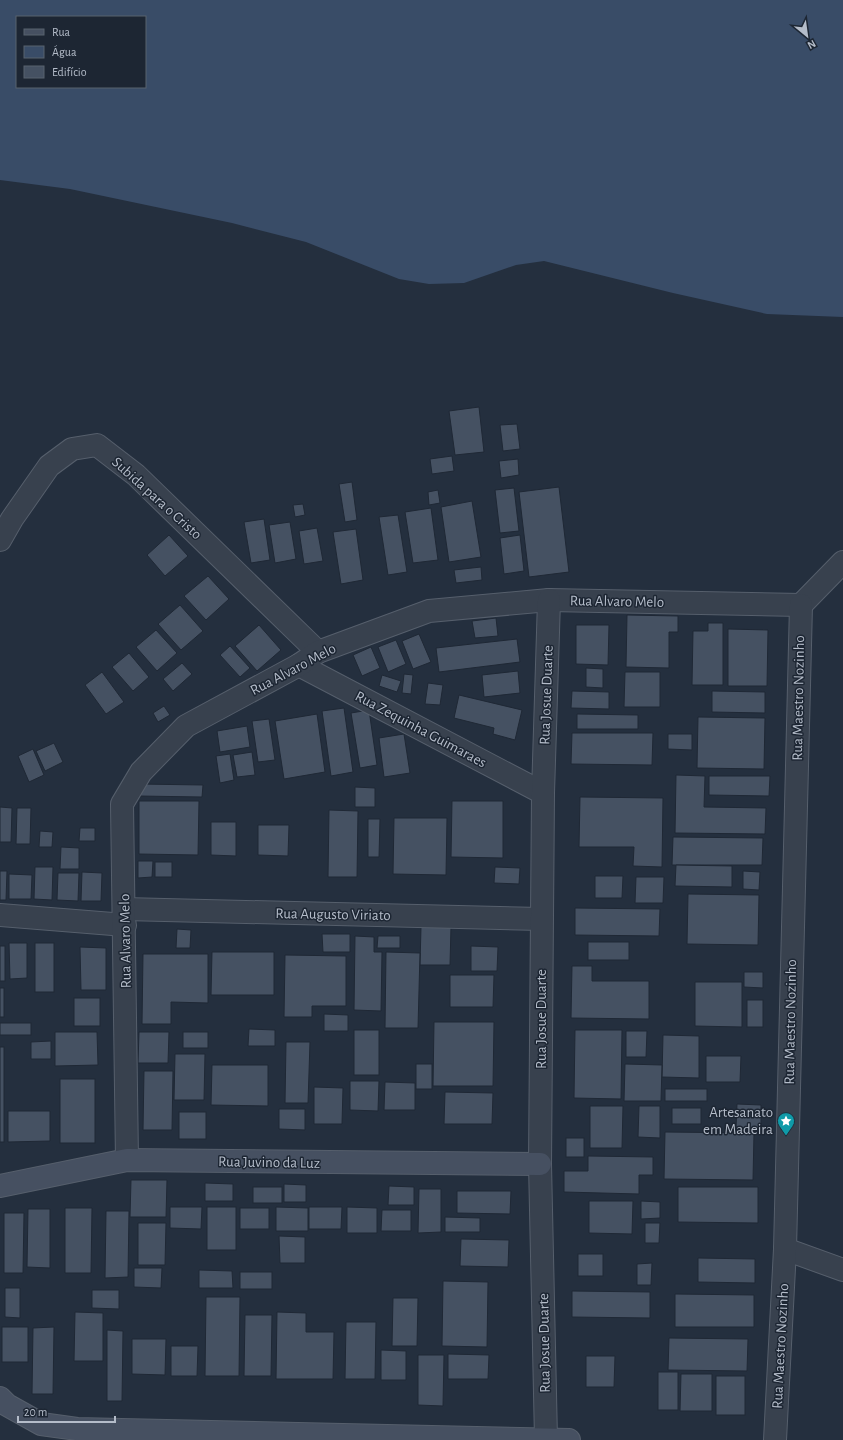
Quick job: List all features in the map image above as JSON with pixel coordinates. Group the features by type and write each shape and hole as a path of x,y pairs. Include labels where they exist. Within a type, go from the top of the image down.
{"street":[{"name":"Subida para o Cristo","path":"0,540 12,519 49,466 72,449 97,445 136,475 318,652"},
{"path":"801,604 843,562"},
{"name":"Rua Alvaro Melo","path":"127,1160 122,804 141,772 186,726 318,652 429,611 550,600 801,604"},
{"name":"Rua Josue Duarte","path":"546,1439 540,1164 541,920 543,793 550,600"},
{"name":"Rua Maestro Nozinho","path":"775,1440 785,1249 801,604"},
{"name":"Rua Zequinha Guimaraes","path":"299,664 543,793"},
{"name":"Rua Augusto Viriato","path":"0,916 541,920"},
{"name":"Rua Juvino da Luz","path":"0,1186 127,1160 540,1164"},
{"path":"785,1249 843,1270"},
{"path":"0,1398 7,1404 41,1424 77,1429 569,1440"}],"water":[{"path":"0,0 843,0 843,317 767,314 673,293 544,261 516,265 464,283 429,284 399,279 306,242 232,223 70,189 0,180"}],"building":[{"path":"479,407 484,452 455,455 449,411"},
{"path":"517,424 520,449 503,451 500,425"},
{"path":"452,456 454,471 432,474 430,459"},
{"path":"518,459 519,475 501,478 499,461"},
{"path":"352,482 357,520 345,522 339,484"},
{"path":"559,487 569,572 529,577 519,492"},
{"path":"514,488 519,531 500,533 495,490"},
{"path":"438,490 440,503 429,505 428,492"},
{"path":"472,501 481,557 449,562 441,507"},
{"path":"303,504 305,515 295,517 293,505"},
{"path":"431,508 438,560 413,563 405,512"},
{"path":"398,515 407,572 388,575 379,517"},
{"path":"264,519 270,560 251,563 244,522"},
{"path":"290,522 296,559 275,563 269,525"},
{"path":"317,528 323,561 304,564 299,531"},
{"path":"356,529 363,580 341,584 333,532"},
{"path":"169,535 188,556 165,576 147,555"},
{"path":"520,535 524,571 504,574 500,538"},
{"path":"481,567 482,580 456,583 454,570"},
{"path":"208,576 229,599 206,620 184,596"},
{"path":"180,605 203,631 181,650 158,624"},
{"path":"627,615 678,616 678,632 669,632 669,668 626,667"},
{"path":"496,618 498,636 475,638 472,621"},
{"path":"708,623 723,623 723,685 692,685 693,631 708,631"},
{"path":"259,625 281,650 257,671 235,646"},
{"path":"576,625 609,625 608,665 576,664"},
{"path":"728,629 768,630 767,686 728,686"},
{"path":"156,630 177,653 157,671 136,647"},
{"path":"419,634 431,662 413,669 402,641"},
{"path":"517,639 520,662 439,672 436,648"},
{"path":"396,640 406,664 388,672 378,647"},
{"path":"230,646 250,668 240,677 220,655"},
{"path":"371,647 380,668 362,676 353,655"},
{"path":"129,653 149,677 133,691 112,667"},
{"path":"182,663 192,674 173,691 163,679"},
{"path":"586,668 603,669 603,688 586,687"},
{"path":"518,671 520,693 484,697 482,675"},
{"path":"102,672 124,702 106,714 85,685"},
{"path":"625,672 660,672 660,707 624,707"},
{"path":"404,674 413,675 411,694 402,693"},
{"path":"382,675 401,681 397,692 379,686"},
{"path":"428,683 443,685 440,705 425,704"},
{"path":"572,691 609,692 609,709 571,708"},
{"path":"712,691 765,692 765,713 712,712"},
{"path":"459,695 522,710 515,740 493,734 494,728 454,718"},
{"path":"164,706 170,715 158,722 153,713"},
{"path":"344,708 353,772 331,776 322,711"},
{"path":"369,710 377,765 360,768 351,713"},
{"path":"317,714 325,772 284,779 275,721"},
{"path":"577,714 638,715 638,729 577,729"},
{"path":"698,717 765,718 764,769 697,768"},
{"path":"269,719 275,760 258,762 252,721"},
{"path":"247,726 250,747 220,752 217,731"},
{"path":"572,733 653,733 652,765 571,764"},
{"path":"404,734 410,773 384,777 379,738"},
{"path":"668,734 692,734 692,750 668,749"},
{"path":"54,743 63,762 45,771 36,751"},
{"path":"33,749 44,775 29,782 18,756"},
{"path":"252,752 255,775 237,777 233,755"},
{"path":"230,754 234,780 220,783 216,756"},
{"path":"676,775 705,776 704,807 766,808 765,834 675,833"},
{"path":"709,776 770,776 769,796 709,795"},
{"path":"139,784 203,785 202,797 139,796"},
{"path":"355,787 375,788 375,807 355,807"},
{"path":"580,797 663,798 662,867 633,866 634,847 579,847"},
{"path":"139,801 199,801 198,855 139,854"},
{"path":"452,801 503,801 503,858 451,857"},
{"path":"0,807 12,808 11,842 0,842"},
{"path":"17,808 31,808 30,844 16,844"},
{"path":"329,810 358,811 357,877 328,877"},
{"path":"394,818 447,818 446,875 393,874"},
{"path":"368,819 380,819 379,857 368,857"},
{"path":"211,822 236,822 236,856 211,855"},
{"path":"258,825 289,825 288,856 258,855"},
{"path":"80,828 95,828 95,841 79,841"},
{"path":"40,831 53,832 52,847 39,847"},
{"path":"673,837 763,838 762,865 672,865"},
{"path":"61,847 79,848 79,869 60,869"},
{"path":"138,861 153,861 152,877 138,878"},
{"path":"155,862 172,862 172,877 155,877"},
{"path":"676,865 732,866 732,887 675,886"},
{"path":"35,867 53,867 52,900 34,899"},
{"path":"495,867 520,868 519,884 494,883"},
{"path":"0,871 7,871 6,900 0,900"},
{"path":"743,871 760,872 759,890 743,889"},
{"path":"82,872 102,873 101,901 81,901"},
{"path":"58,873 79,873 78,901 57,900"},
{"path":"9,874 32,875 31,899 9,899"},
{"path":"595,876 623,876 622,898 595,898"},
{"path":"636,877 664,877 663,903 635,903"},
{"path":"688,894 759,895 758,945 687,944"},
{"path":"575,908 660,909 659,936 575,935"},
{"path":"421,927 451,927 450,965 420,965"},
{"path":"177,929 191,930 190,948 176,948"},
{"path":"322,934 350,934 350,952 323,952"},
{"path":"355,936 374,937 374,952 382,952 381,1011 354,1010"},
{"path":"378,936 400,936 400,948 377,948"},
{"path":"588,942 629,942 629,960 588,960"},
{"path":"9,943 27,943 27,978 10,979"},
{"path":"35,943 54,943 54,992 35,992"},
{"path":"0,946 5,946 5,981 0,981"},
{"path":"471,946 498,947 497,971 471,971"},
{"path":"80,947 106,948 106,990 81,990"},
{"path":"212,952 274,952 274,995 211,995"},
{"path":"386,952 420,953 418,1028 385,1028"},
{"path":"143,954 208,954 208,1003 171,1002 171,1024 142,1024"},
{"path":"285,955 346,956 346,1006 312,1006 312,1017 284,1017"},
{"path":"572,966 592,966 592,981 649,981 649,1019 571,1018"},
{"path":"744,972 763,972 763,988 744,987"},
{"path":"450,975 494,975 493,1007 450,1007"},
{"path":"695,982 742,982 742,1027 695,1026"},
{"path":"0,988 4,988 4,1017 0,1017"},
{"path":"74,998 100,998 100,1026 74,1026"},
{"path":"747,1000 763,1000 763,1027 747,1027"},
{"path":"324,1014 348,1015 348,1031 324,1031"},
{"path":"434,1022 494,1022 493,1086 433,1086"},
{"path":"0,1023 31,1023 31,1035 0,1035"},
{"path":"249,1029 275,1030 275,1046 248,1046"},
{"path":"354,1030 379,1030 379,1075 354,1075"},
{"path":"575,1030 622,1030 621,1099 574,1098"},
{"path":"626,1031 647,1031 646,1057 626,1057"},
{"path":"55,1032 97,1032 98,1065 55,1066"},
{"path":"139,1032 169,1032 168,1063 138,1063"},
{"path":"183,1032 208,1032 208,1048 183,1048"},
{"path":"663,1035 699,1036 699,1078 662,1077"},
{"path":"51,1041 51,1059 31,1059 31,1042"},
{"path":"286,1042 310,1042 308,1103 285,1103"},
{"path":"0,1047 4,1047 4,1142 0,1142"},
{"path":"175,1054 205,1054 204,1100 174,1100"},
{"path":"706,1056 741,1056 740,1082 706,1082"},
{"path":"416,1064 432,1064 432,1089 416,1089"},
{"path":"625,1064 662,1065 661,1101 624,1101"},
{"path":"212,1065 268,1065 268,1106 211,1105"},
{"path":"144,1071 173,1071 172,1130 143,1130"},
{"path":"60,1079 95,1079 95,1143 60,1143"},
{"path":"350,1081 379,1081 378,1111 350,1110"},
{"path":"385,1082 415,1083 415,1110 384,1110"},
{"path":"314,1087 343,1088 342,1124 314,1124"},
{"path":"665,1089 707,1089 707,1101 665,1101"},
{"path":"445,1092 493,1093 492,1124 444,1124"},
{"path":"737,1104 761,1105 761,1129 736,1128"},
{"path":"590,1106 623,1106 622,1148 590,1148"},
{"path":"639,1106 660,1106 660,1138 638,1137"},
{"path":"672,1108 701,1108 701,1124 672,1124"},
{"path":"279,1109 305,1109 305,1130 279,1129"},
{"path":"8,1111 50,1111 50,1141 8,1142"},
{"path":"179,1112 206,1112 206,1139 179,1139"},
{"path":"665,1132 754,1133 753,1180 664,1179"},
{"path":"566,1138 584,1138 584,1157 566,1157"},
{"path":"588,1156 653,1157 653,1175 639,1175 639,1194 564,1192 564,1171 588,1171"},
{"path":"131,1180 167,1180 166,1217 130,1217"},
{"path":"205,1183 233,1184 233,1201 205,1201"},
{"path":"284,1184 306,1185 306,1202 284,1202"},
{"path":"389,1186 414,1187 414,1205 388,1205"},
{"path":"253,1187 282,1187 282,1203 253,1203"},
{"path":"678,1187 758,1187 758,1223 678,1222"},
{"path":"419,1189 441,1189 441,1232 418,1233"},
{"path":"457,1191 511,1191 510,1214 457,1213"},
{"path":"589,1201 633,1201 632,1234 589,1233"},
{"path":"641,1201 660,1202 660,1218 641,1219"},
{"path":"170,1207 202,1207 201,1229 170,1228"},
{"path":"207,1207 236,1207 236,1250 207,1250"},
{"path":"276,1207 308,1208 308,1231 276,1231"},
{"path":"309,1207 342,1207 341,1229 309,1229"},
{"path":"347,1207 377,1208 377,1233 347,1233"},
{"path":"65,1208 92,1208 91,1273 65,1273"},
{"path":"240,1208 269,1208 269,1229 240,1229"},
{"path":"28,1209 50,1209 50,1268 27,1267"},
{"path":"382,1210 411,1210 411,1231 381,1231"},
{"path":"106,1211 129,1211 128,1277 105,1278"},
{"path":"4,1213 24,1213 23,1273 4,1273"},
{"path":"445,1217 480,1218 480,1232 445,1232"},
{"path":"138,1223 166,1223 165,1265 138,1265"},
{"path":"645,1223 660,1223 659,1243 645,1243"},
{"path":"279,1236 305,1237 305,1263 280,1263"},
{"path":"461,1239 509,1240 508,1267 460,1266"},
{"path":"578,1254 603,1254 603,1276 578,1276"},
{"path":"698,1258 755,1259 755,1283 698,1282"},
{"path":"652,1263 651,1285 637,1285 637,1264"},
{"path":"134,1268 162,1268 161,1288 134,1287"},
{"path":"199,1270 232,1271 233,1288 199,1288"},
{"path":"240,1272 272,1272 272,1289 240,1289"},
{"path":"443,1281 488,1282 487,1347 442,1346"},
{"path":"5,1288 20,1288 20,1318 5,1317"},
{"path":"92,1290 119,1290 119,1309 92,1308"},
{"path":"572,1291 650,1292 650,1318 572,1317"},
{"path":"675,1294 754,1295 754,1327 675,1327"},
{"path":"206,1297 240,1297 239,1376 205,1376"},
{"path":"393,1298 418,1298 417,1346 392,1346"},
{"path":"75,1312 103,1313 103,1361 74,1361"},
{"path":"277,1312 306,1313 306,1332 334,1332 333,1379 276,1379"},
{"path":"245,1315 272,1315 271,1376 244,1376"},
{"path":"346,1322 376,1322 375,1379 345,1379"},
{"path":"2,1327 28,1327 28,1362 2,1362"},
{"path":"54,1327 53,1394 32,1394 33,1328"},
{"path":"107,1330 123,1331 122,1401 107,1401"},
{"path":"669,1338 748,1339 747,1371 668,1370"},
{"path":"132,1339 166,1339 165,1375 132,1374"},
{"path":"171,1346 198,1346 197,1376 171,1376"},
{"path":"381,1350 406,1351 406,1380 381,1380"},
{"path":"448,1354 489,1355 488,1379 448,1379"},
{"path":"418,1355 444,1355 443,1406 418,1405"},
{"path":"586,1356 615,1356 614,1387 586,1387"},
{"path":"658,1372 678,1372 678,1410 658,1410"},
{"path":"681,1374 712,1374 712,1411 680,1411"},
{"path":"716,1376 745,1376 745,1415 716,1415"}],"place":[{"name":"Artesanato em Madeira","path":"786,1136"}]}
